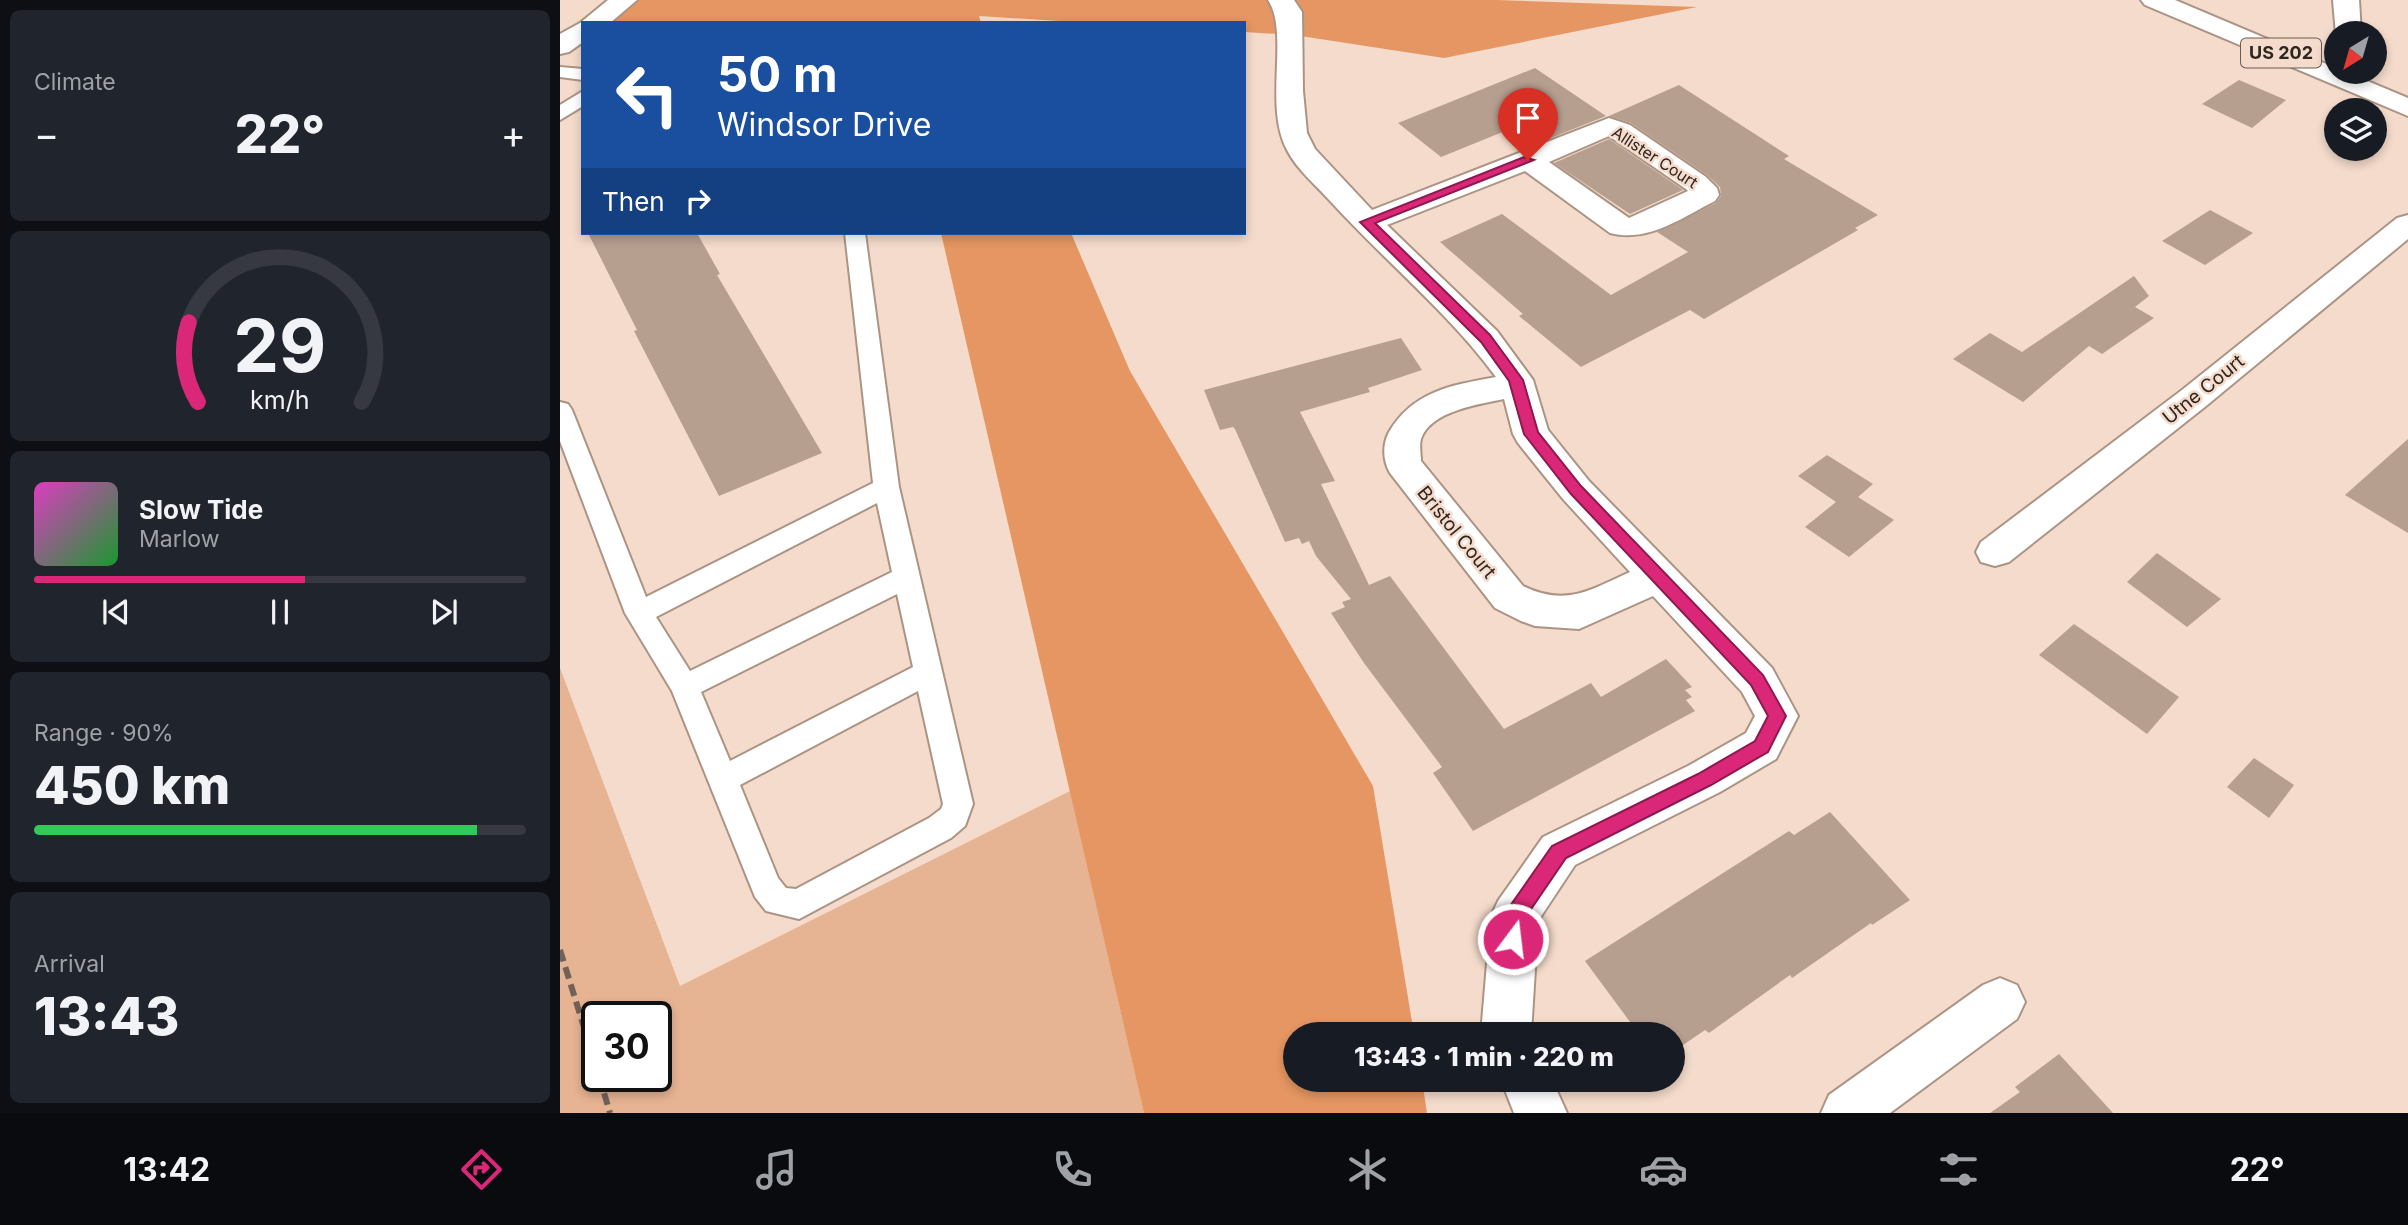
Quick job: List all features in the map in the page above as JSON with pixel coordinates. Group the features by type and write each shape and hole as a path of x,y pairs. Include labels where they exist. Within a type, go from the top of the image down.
{"street":[{"path":"596,21 624,0"},
{"path":"1281,0 1289,12 1289,91 1293,133 1302,152 1367,222 1485,339 1517,385 1531,434 1576,490 1757,680 1777,716 1761,746 1704,779 1559,852 1515,916 1507,1022"},
{"name":"US 202","path":"2154,0 2324,67"},
{"path":"2346,0 2347,21"},
{"path":"560,46 581,31"},
{"name":"US 202","path":"2363,84 2408,108"},
{"name":"Allister Court","path":"1367,222 1528,160 1599,129 1615,127 1705,192 1699,198 1630,229 1615,223 1528,160"},
{"name":"Utne Court","path":"1995,552 2194,398 2408,224"},
{"name":"Bristol Court","path":"1517,385 1436,405 1417,418 1403,438 1403,464 1509,597 1535,610 1579,612 1658,576"},
{"path":"1847,1113 2000,1003"},
{"path":"1531,1092 1541,1113"}],"lane":[{"path":"560,72 581,75"},
{"path":"560,114 581,98"},
{"path":"560,410 639,613 685,688 766,887 777,901 799,904 940,828 954,817 958,804 886,487 855,235"},
{"path":"639,613 886,487"},
{"path":"685,688 906,577"},
{"path":"721,780 927,673"}],"shaded area":[{"path":"622,0 1497,0 1697,7 1444,58 1294,35 1246,32 1246,21 1060,21 979,16 980,21 599,21"},
{"path":"941,235 1072,235 1130,371 1373,786 1412,1022 1283,1022 1283,1092 1424,1092 1427,1113 1144,1113"},
{"path":"560,668 680,986 1070,791 1144,1113 560,1113"}],"building":[{"path":"1535,68 1606,116 1528,147 1505,131 1441,157 1398,123"},
{"path":"2239,80 2286,100 2252,128 2202,104"},
{"path":"1679,85 1789,156 1784,159 1878,215 1855,228 1858,230 1704,319 1690,310 1581,367 1519,316 1523,314 1440,242 1502,214 1611,295 1688,252 1657,232 1716,203 1721,196 1720,187 1707,175 1631,123 1609,116"},
{"path":"1609,139 1683,190 1630,214 1554,163"},
{"path":"2210,210 2253,233 2205,265 2162,241"},
{"path":"589,235 698,235 720,274 717,275 822,453 719,496 634,331 637,330"},
{"path":"2134,276 2149,296 2135,307 2154,318 2102,354 2089,346 2023,402 1953,359 1990,333 2022,352"},
{"path":"1401,338 1422,370 1368,388 1370,392 1300,412 1335,481 1321,484 1369,585 1390,576 1504,729 1591,683 1601,697 1666,659 1692,687 1685,690 1692,697 1686,700 1695,711 1473,831 1433,773 1442,767 1364,663 1331,613 1345,607 1342,602 1351,599 1316,556 1309,541 1302,544 1299,538 1285,542 1235,429 1233,427 1220,430 1204,390"},
{"path":"2408,439 2408,533 2345,495"},
{"path":"1827,455 1873,484 1858,497 1894,520 1849,557 1805,527 1836,502 1798,476"},
{"path":"2157,553 2221,599 2187,627 2127,582"},
{"path":"2074,624 2179,697 2147,734 2039,655"},
{"path":"2254,758 2294,785 2269,818 2227,787"},
{"path":"1830,812 1910,900 1872,925 1871,923 1792,978 1790,975 1709,1033 1705,1030 1685,1044 1685,1022 1630,1022 1585,961 1789,831 1794,835"},
{"path":"2059,1054 2113,1113 1990,1113 2020,1092 2015,1087"}],"railway":[{"path":"560,950 581,1018"},
{"path":"604,1092 610,1113"}],"route":[{"path":"1513,939 1515,916 1559,852 1704,779 1761,746 1777,716 1757,680 1576,490 1531,434 1516,380 1485,339 1367,222 1528,160"}]}
